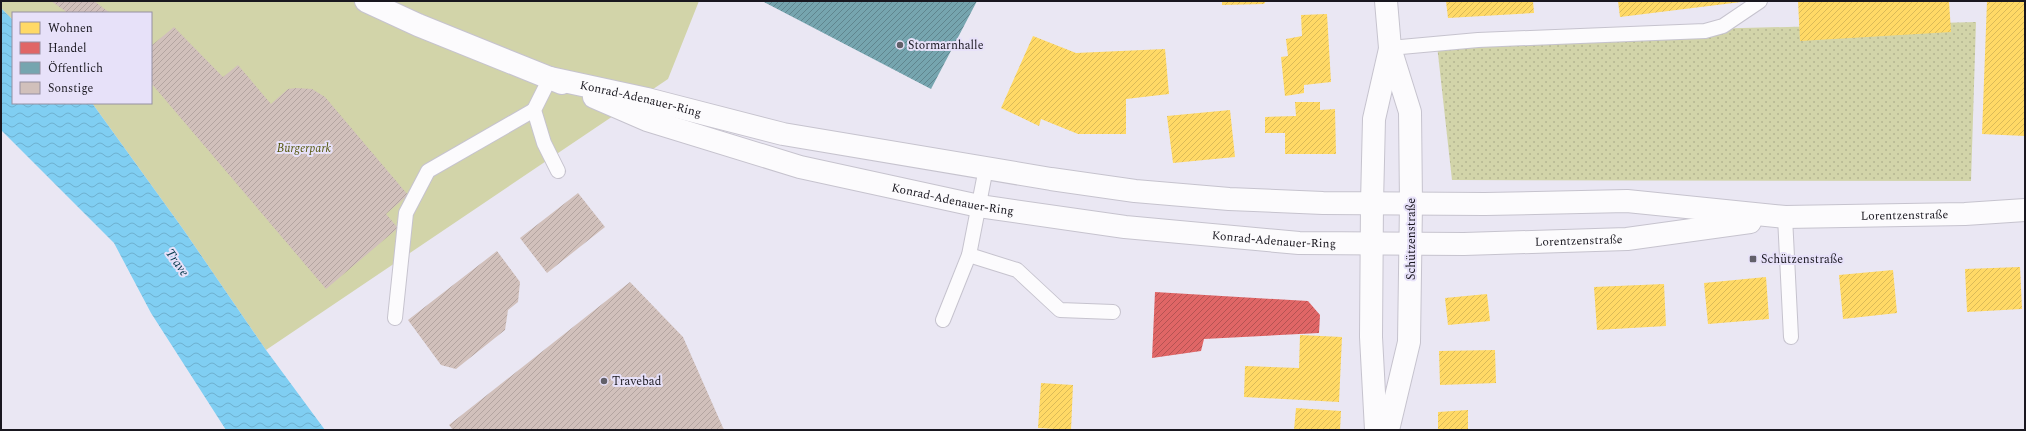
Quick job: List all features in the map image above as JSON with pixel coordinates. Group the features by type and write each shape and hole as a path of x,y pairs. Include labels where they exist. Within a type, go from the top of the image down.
{"main road":[{"name":"Konrad-Adenauer-Ring","path":"366,1 447,37 550,78 647,120 800,168 979,206 1053,218 1211,236 1299,243 1371,244"},
{"name":"Schützenstraße","path":"1386,1 1390,48 1410,112 1411,203 1409,342 1388,430"},
{"name":"Schützenstraße","path":"1376,430 1370,337 1374,118 1390,48"},
{"name":"Konrad-Adenauer-Ring","path":"550,78 647,99 784,134 1135,191 1245,200 1372,203"},
{"name":"Lorentzenstraße","path":"1372,203 1626,201 1785,217 1965,214 2025,210"},
{"name":"Lorentzenstraße","path":"1371,244 1628,239 1785,217"}],"lane":[{"path":"1390,48 1478,40 1705,31 1723,26 1760,1"},
{"path":"395,318 406,213 428,171 534,110 550,78"},
{"path":"534,110 544,143 558,171"},
{"path":"943,320 969,255 986,168"},
{"path":"1785,217 1791,337"},
{"path":"969,255 1017,270 1060,310 1113,312"}],"green space":[{"name":"Bürgerpark","path":"1,1 699,1 668,79 266,350 183,229 93,104 152,104 152,12 12,12 12,19 1,8"},
{"path":"1976,22 1971,181 1452,180 1436,36"}],"water":[{"name":"Trave","path":"1,8 12,19 12,104 93,104 183,229 266,350 325,430 226,430 151,313 114,243 1,130"}],"building: Wohnen":[{"path":"1222,1 1266,1 1264,4 1222,5"},
{"path":"1446,1 1533,1 1534,13 1448,18"},
{"path":"1618,1 1741,1 1741,2 1620,17"},
{"path":"1798,1 1949,1 1951,32 1800,41"},
{"path":"1987,1 2025,1 2025,136 1982,134"},
{"path":"1327,14 1331,82 1304,85 1304,93 1285,96 1281,57 1288,56 1286,39 1302,36 1301,15"},
{"path":"1033,36 1076,53 1165,49 1169,94 1126,99 1126,134 1078,134 1041,119 1039,126 1001,108"},
{"path":"1295,102 1320,102 1320,110 1335,109 1336,154 1285,154 1285,133 1265,133 1265,117 1296,116"},
{"path":"1230,110 1235,157 1173,163 1167,116"},
{"path":"2020,267 2022,309 1967,312 1965,269"},
{"path":"1893,270 1897,313 1843,319 1839,275"},
{"path":"1766,277 1769,319 1708,324 1704,283"},
{"path":"1664,284 1666,326 1597,330 1594,287"},
{"path":"1487,294 1490,321 1448,325 1445,298"},
{"path":"1300,335 1342,337 1339,402 1244,397 1245,366 1299,368"},
{"path":"1495,350 1496,383 1440,385 1439,351"},
{"path":"1041,383 1073,385 1071,430 1038,428"},
{"path":"1296,408 1341,411 1340,430 1294,430"},
{"path":"1468,410 1468,430 1438,430 1438,412"}],"building: Handel":[{"path":"1155,292 1308,301 1320,315 1319,333 1204,339 1201,351 1152,358"}],"building: Öffentlich":[{"name":"Stormarnhalle","path":"762,1 977,1 931,89"}],"building: Sonstige":[{"path":"51,1 94,1 109,12 67,12"},
{"path":"174,27 223,77 238,65 271,104 288,89 312,89 325,97 408,195 386,214 398,228 326,289 152,84 152,45"},
{"path":"578,193 605,227 547,273 520,238"},
{"path":"497,251 520,282 518,302 508,310 505,330 456,369 441,365 408,320"},
{"name":"Travebad","path":"630,282 683,337 724,430 453,430 449,425"}],"place":[{"name":"Stormarnhalle","path":"900,45"},
{"name":"Schützenstraße","path":"1753,259"},
{"name":"Travebad","path":"604,381"}]}
